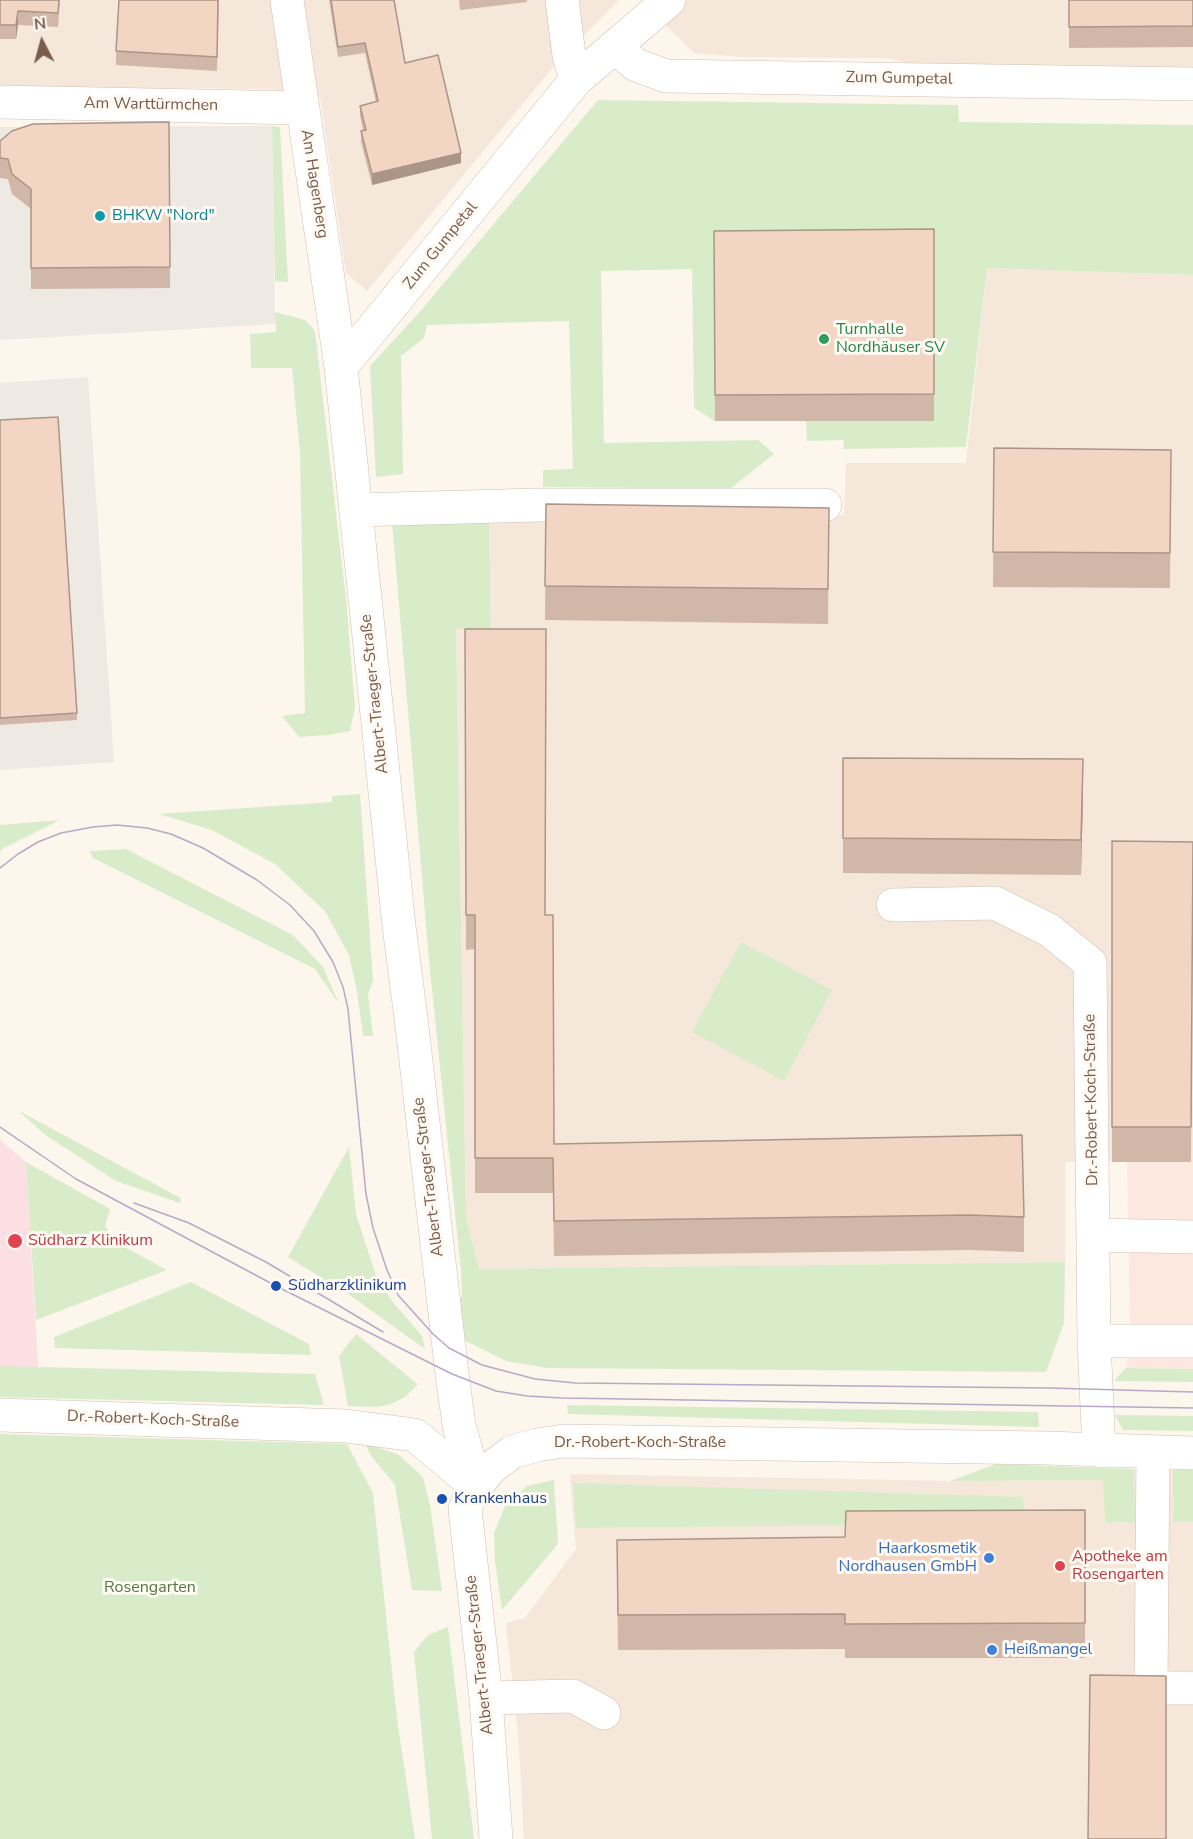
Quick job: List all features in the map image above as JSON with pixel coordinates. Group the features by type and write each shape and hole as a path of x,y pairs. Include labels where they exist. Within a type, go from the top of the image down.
{"street":[{"name":"Am Hagenberg","path":"287,0 341,367"},
{"path":"562,0 569,55 576,80"},
{"name":"Zum Gumpetal","path":"341,367 576,80 669,0"},
{"name":"Zum Gumpetal","path":"614,47 636,65 666,76 1193,84"},
{"name":"Am Warttürmchen","path":"0,102 302,108"},
{"name":"Albert-Traeger-Straße","path":"341,367 399,926 452,1374 459,1425 476,1486 465,1509 486,1698 496,1839"},
{"path":"356,510 537,505 825,505"},
{"name":"Dr.-Robert-Koch-Straße","path":"893,905 995,903 1049,930 1090,963 1094,1341 1099,1451"},
{"path":"1094,1235 1193,1237"},
{"path":"1094,1341 1193,1341"},
{"name":"Dr.-Robert-Koch-Straße","path":"0,1415 345,1426 415,1435 476,1486 491,1468 512,1452 564,1441 1046,1448 1193,1453"},
{"path":"1153,1452 1150,1688 1193,1688"},
{"path":"486,1698 573,1696 604,1713"}],"shaded area":[{"path":"0,0 619,0 555,65 367,291 346,273 320,97 272,89 0,87"},
{"path":"640,0 1193,0 1193,72 942,72 887,58 741,57 694,53"},
{"path":"272,126 275,324 0,340 0,127"},
{"path":"987,268 1193,275 1193,1160 1065,1162 1065,1262 479,1269 466,1217 456,627 491,630 489,521 844,515 846,463 966,463"},
{"path":"88,377 114,762 0,770 0,383"},
{"name":"Südharz Klinikum","path":"0,1140 26,1162 40,1397 0,1397"},
{"path":"1193,1160 1193,1369 1126,1368 1130,1324 1127,1161"},
{"path":"1134,1469 1173,1470 1173,1522 1193,1522 1193,1839 524,1839 519,1745 506,1623 525,1618 576,1549 570,1474 950,1481 1103,1480 1106,1523 1135,1522"}],"green space":[{"path":"598,100 958,105 959,122 1193,125 1193,275 987,268 966,447 843,449 844,440 807,441 806,421 714,257 715,421 694,408 692,269 601,271 604,443 758,440 774,454 730,489 543,487 543,470 573,469 569,321 427,325 424,338 401,356 403,474 376,477 370,366 417,315"},
{"path":"272,126 280,127 288,282 275,281"},
{"path":"275,312 305,320 315,331 346,599 355,707 350,731 328,735 299,737 282,716 305,713 300,453 292,368 251,368 250,334 276,332"},
{"path":"489,521 491,631 456,628 466,1217 479,1269 1065,1262 1064,1323 1046,1372 548,1368 506,1361 462,1339 458,1305 462,1295 461,1271 429,960 392,522"},
{"path":"360,794 373,981 368,994 373,1036 363,1036 349,955 325,911 275,864 212,830 159,814 332,802 332,796"},
{"path":"60,820 2,849 0,852 0,825"},
{"path":"126,849 293,935 323,967 339,1004 315,969 93,858 90,851"},
{"path":"741,942 832,990 784,1081 692,1032"},
{"path":"19,1111 181,1198 180,1203 116,1181 44,1134"},
{"path":"349,1147 356,1214 376,1276 392,1301 422,1336 425,1349 351,1296 288,1257"},
{"path":"26,1162 110,1209 105,1226 117,1243 167,1270 36,1320"},
{"path":"191,1282 309,1344 311,1355 55,1348 54,1337"},
{"path":"356,1334 418,1384 405,1397 391,1404 377,1407 348,1406 339,1356"},
{"path":"0,1366 315,1374 324,1405 0,1397"},
{"path":"1126,1368 1193,1369 1193,1382 1114,1381"},
{"path":"567,1405 1038,1412 1039,1427 568,1414"},
{"path":"1115,1415 1193,1416 1193,1431 1123,1430"},
{"name":"Rosengarten","path":"0,1434 347,1444 373,1493 397,1719 415,1839 0,1839"},
{"path":"364,1442 399,1455 423,1477 430,1505 442,1591 412,1590 395,1485 372,1457"},
{"path":"996,1464 1134,1469 1135,1522 1105,1523 1103,1480 950,1481"},
{"path":"1193,1468 1193,1522 1173,1522 1173,1470"},
{"path":"554,1480 558,1544 502,1610 495,1561 494,1533 505,1506 527,1486"},
{"path":"573,1483 1023,1497 1025,1523 576,1528"},
{"path":"448,1627 474,1839 432,1839 414,1652 428,1635"}],"building":[{"path":"0,0 59,0 58,13 18,11 16,25 0,25"},
{"path":"119,0 218,0 217,57 116,51"},
{"path":"331,0 394,0 405,63 438,55 461,153 372,174 361,131 366,130 360,106 378,101 365,43 338,47"},
{"path":"1069,0 1193,0 1193,26 1069,27"},
{"name":"BHKW \"Nord\"","path":"169,122 170,267 31,268 31,189 12,174 8,159 0,158 0,141 12,131 33,124"},
{"name":"Turnhalle Nordhäuser SV","path":"934,229 934,394 715,395 714,231"},
{"path":"58,417 77,713 0,718 0,420"},
{"path":"994,448 1171,450 1170,553 993,552"},
{"path":"546,504 829,508 828,589 545,586"},
{"path":"465,629 546,629 545,915 553,915 554,1144 1022,1135 1024,1217 970,1215 554,1221 553,1158 475,1158 475,915 466,915"},
{"path":"843,758 1083,759 1081,840 843,838"},
{"path":"1112,841 1193,842 1191,1127 1112,1127"},
{"path":"1085,1510 1085,1623 845,1624 845,1614 618,1615 617,1540 845,1537 846,1511"},
{"path":"1090,1675 1166,1676 1166,1839 1088,1839"}],"tram line":[{"path":"0,868 38,842 61,833 117,825 147,828 171,834 203,848 257,880 290,905 314,931 333,962 343,987 348,1009 366,1194 373,1228 387,1270 398,1295 433,1334 449,1348 482,1365 535,1379 575,1383 1049,1388 1193,1392"},
{"path":"0,1127 76,1179 276,1286 452,1374 496,1391 562,1398 1193,1408"},
{"path":"134,1203 189,1223 266,1262 383,1332"}],"place":[{"name":"BHKW \"Nord\"","path":"100,216"},
{"name":"Turnhalle Nordhäuser SV","path":"824,339"},
{"name":"Südharz Klinikum","path":"15,1241"},
{"name":"Südharzklinikum","path":"276,1286"},
{"name":"Krankenhaus","path":"442,1499"},
{"name":"Haarkosmetik Nordhausen GmbH","path":"989,1558"},
{"name":"Apotheke am Rosengarten","path":"1060,1566"},
{"name":"Heißmangel","path":"992,1650"}]}
